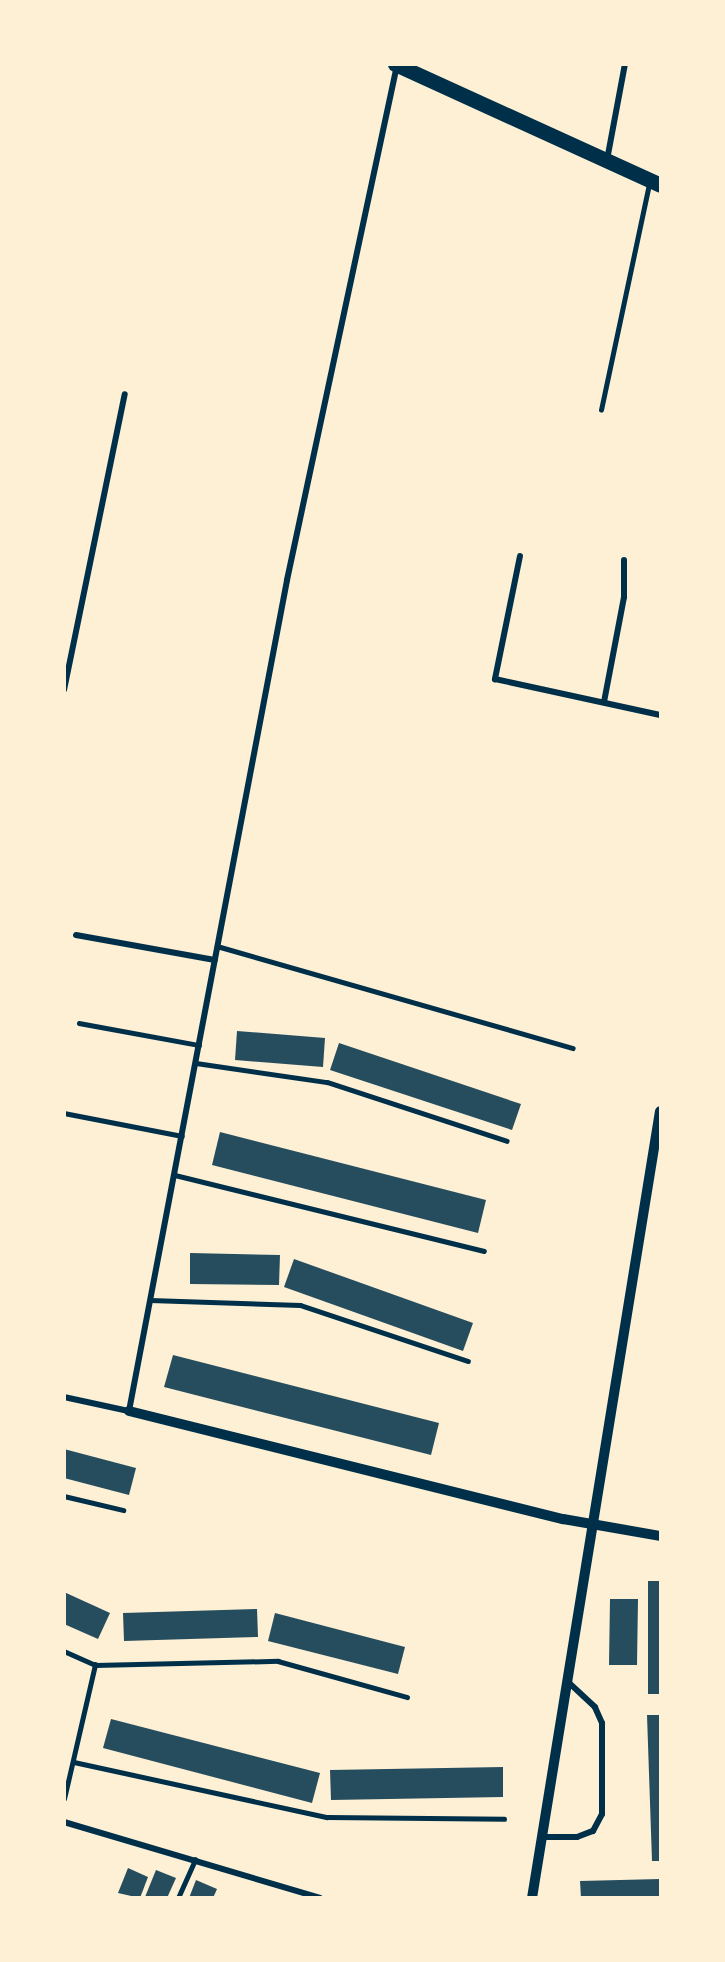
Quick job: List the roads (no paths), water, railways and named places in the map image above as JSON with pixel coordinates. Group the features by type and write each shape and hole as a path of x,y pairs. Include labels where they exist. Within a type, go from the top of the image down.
{"main road":[{"path":"396,65 655,183"}],"street":[{"path":"607,160 625,64"},
{"path":"129,1411 287,580 396,65"},
{"path":"64,690 125,394"},
{"path":"520,556 495,679 660,715"},
{"path":"604,702 624,597 624,560"},
{"path":"76,934 215,960"},
{"path":"532,1898 660,1111"},
{"path":"64,1397 129,1411 563,1519 593,1522 660,1536"},
{"path":"542,1837 577,1837 593,1831 602,1814 602,1723 595,1707 567,1680"},
{"path":"64,1822 195,1860 306,1896 320,1898"}],"lane":[{"path":"601,410 655,183"},
{"path":"217,946 573,1047"},
{"path":"79,1023 199,1045"},
{"path":"196,1063 327,1082 507,1141"},
{"path":"64,1113 182,1136"},
{"path":"175,1175 484,1251"},
{"path":"150,1300 300,1305 468,1361"},
{"path":"64,1496 123,1510"},
{"path":"64,1651 95,1665 278,1661 407,1697"},
{"path":"64,1799 95,1665"},
{"path":"74,1762 327,1817 504,1819"},
{"path":"178,1898 195,1860"}]}
